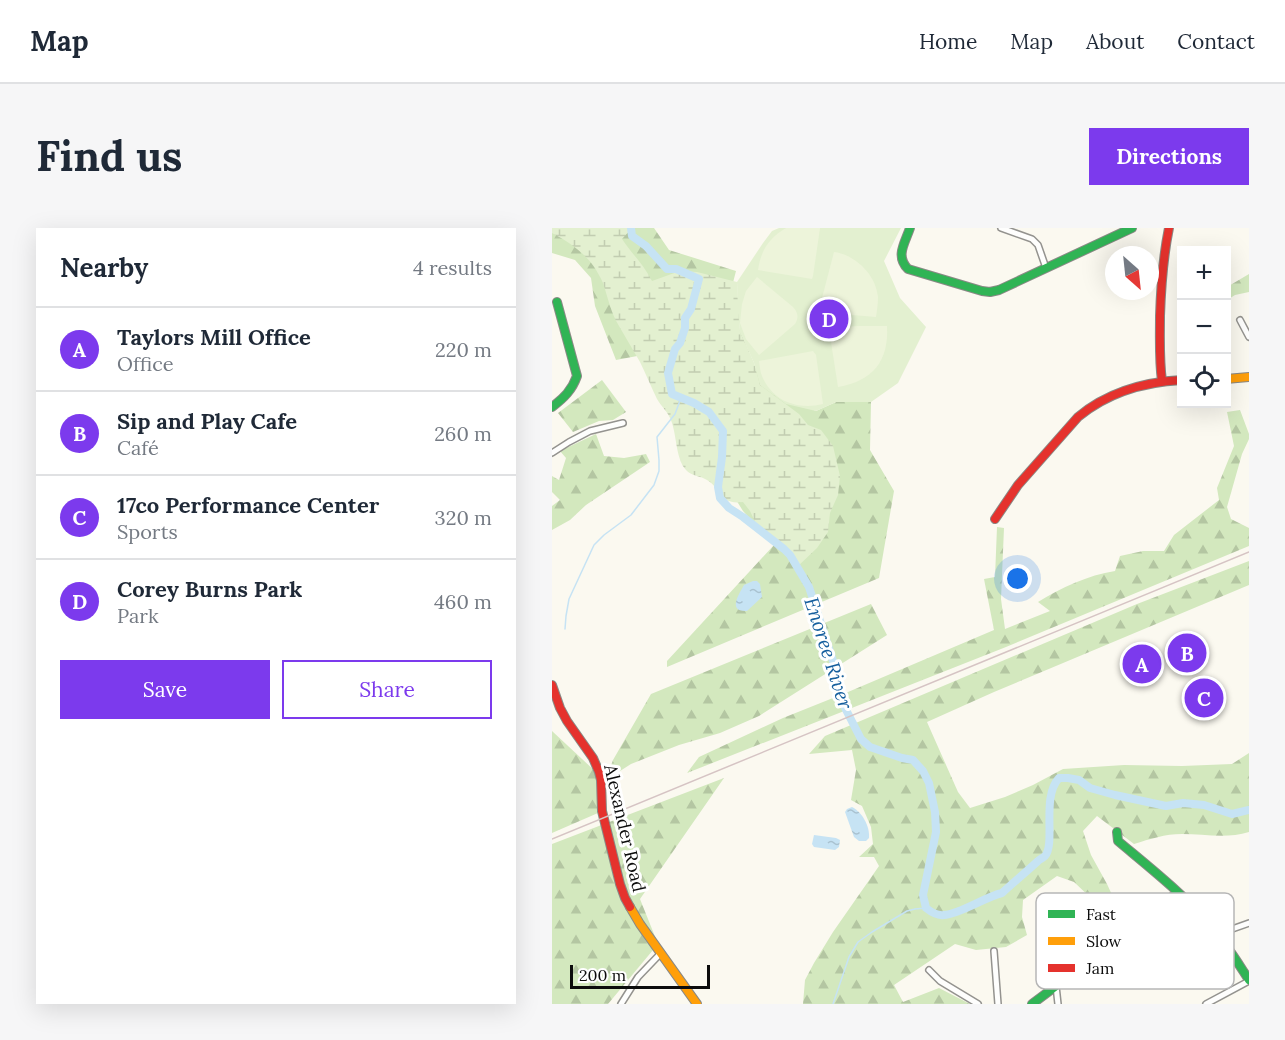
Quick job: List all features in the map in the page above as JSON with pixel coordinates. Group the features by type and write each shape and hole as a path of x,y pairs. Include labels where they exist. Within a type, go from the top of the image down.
{"street":[{"path":"910,228 901,253 905,267 912,271 990,292 999,290 1132,228"},
{"path":"1000,228 1032,239 1038,245 1046,268"},
{"path":"1162,381 1159,360 1161,296 1169,228"},
{"path":"552,407 569,394 577,376 557,302"},
{"path":"1240,320 1249,337"},
{"path":"1231,379 1249,377"},
{"path":"995,519 1018,485 1082,413 1104,398 1121,391 1162,381 1177,380"},
{"path":"552,453 590,431 623,423"},
{"name":"Alexander Road","path":"552,685 567,722 593,758 599,772 602,812 622,891 628,905 697,1004"},
{"path":"1117,832 1118,841 1177,893"},
{"path":"1234,928 1249,923"},
{"path":"994,951 998,1004"},
{"path":"621,1004 638,977 661,952"},
{"path":"1234,956 1249,980 1234,988"},
{"path":"929,970 940,981 978,1004"},
{"path":"1032,1004 1052,989"},
{"path":"1056,989 1058,1004"},
{"path":"1206,1004 1233,989"}],"green space":[{"path":"552,228 654,228 669,250 736,271 728,302 756,369 768,389 816,411 836,402 871,402 870,450 894,491 879,578 667,667 667,661 774,545 743,511 713,463 653,353 616,360 595,306 591,278 575,260 552,253"},
{"path":"552,228 632,228 622,239 652,281 680,271 697,272 737,282 740,332 754,363 760,385 799,414 808,425 821,430 833,446 840,476 838,495 830,513 828,532 817,548 797,567 784,549 759,530 743,502 725,499 707,480 691,474 682,465 670,418 657,399 640,362 616,321 599,274 582,254 552,233"},
{"path":"779,228 901,228 884,261 900,298 926,327 898,383 871,402 836,402 816,411 786,404 760,385 754,363 740,332 737,282 772,231"},
{"path":"786,228 820,228 812,279 758,270 761,256 767,245"},
{"path":"834,252 850,257 864,267 869,274 878,297 876,317 829,313 824,310 822,298"},
{"path":"1249,274 1249,292 1231,298 1231,285"},
{"path":"757,277 797,313 795,324 759,355 746,339 740,323 746,291"},
{"path":"887,326 885,349 876,367 861,380 838,387 831,340 833,332 845,327"},
{"path":"813,351 816,355 823,404 796,405 780,398 767,385 760,371 759,361"},
{"path":"602,380 626,412 613,420 599,421 573,432 558,413"},
{"path":"1240,410 1249,439 1242,454 1227,507 1231,519 1249,528 1249,546 1006,647 687,773 699,757 783,718 994,630 984,579 995,577 997,527 1004,528 1001,599 1005,629 1050,611 1038,602 1056,592 1085,579 1115,571 1120,556 1143,551 1164,551 1174,535 1219,500 1217,488 1234,446 1227,412"},
{"path":"596,434 604,456 624,458 646,454 650,462 586,505 570,520 552,530 552,506 560,500 552,492 552,476 559,480 566,458 560,451"},
{"path":"1249,561 1249,585 927,722 958,792 970,808 1005,797 1063,769 1124,765 1232,764 1249,753 1249,832 1224,836 1170,835 1134,844 1097,816 1083,831 1091,855 1111,893 1086,893 1074,882 1057,876 1023,900 1022,917 1027,935 1006,947 976,950 955,944 894,985 903,1002 939,988 970,1004 803,1004 805,980 814,963 879,866 874,857 859,857 873,844 871,827 862,806 851,800 856,770 852,750 809,754 825,736 1137,604"},
{"path":"871,604 887,635 759,716 720,733 679,745 631,764 606,780 613,760 651,694"},
{"path":"552,731 596,772 598,813 552,833"},
{"path":"724,778 640,899 658,944 608,1004 552,1004 552,844"}],"water":[{"path":"753,581 760,584 762,597 747,611 741,611 736,606 737,597 744,585"},
{"path":"852,807 859,812 867,824 869,838 866,841 859,841 854,837 845,812"},
{"path":"814,835 836,838 840,840 839,847 835,850 814,847 812,844"}],"waterway":[{"name":"Enoree River","path":"631,228 632,236 646,246 667,269 676,269 699,279 691,309 685,318 685,328 680,343 675,349 668,373 672,394 709,412 723,431 718,487 720,498 729,508 784,549 809,587 833,661 842,702 861,739 870,747 913,760 923,771 929,783 935,812 936,832 923,895 926,908 939,915 950,914 1002,893 1045,856 1049,841 1051,796 1059,778 1079,780 1090,788 1166,806 1183,803 1204,805 1232,814 1249,810"},
{"path":"565,629 569,599 594,545 631,515 654,485 659,471 657,437 675,414 681,398"},
{"path":"833,1004 849,957 858,942 907,911 926,908"}],"railway":[{"path":"552,839 1249,552"}],"traffic: fast":[{"path":"910,228 902,254 902,259 908,269 990,292 999,290 1132,228"},
{"path":"552,407 567,393 577,376 557,302"},
{"path":"1117,832 1118,841 1179,893"},
{"path":"1234,956 1249,980"},
{"path":"1032,1004 1052,989"}],"traffic: slow":[{"path":"1231,379 1249,377"},
{"path":"630,907 697,1004"}],"traffic: jam":[{"path":"1162,381 1160,305 1169,228"},
{"path":"995,519 1018,485 1078,417 1089,408 1127,390 1154,383 1177,381"},
{"path":"552,685 567,721 593,758 599,772 602,811 620,884 630,907"}],"place":[{"name":"Corey Burns Park","path":"829,319"},
{"name":"Sip and Play Cafe","path":"1187,653"},
{"name":"Taylors Mill Office","path":"1142,664"},
{"name":"17co Performance Center","path":"1204,698"}]}
